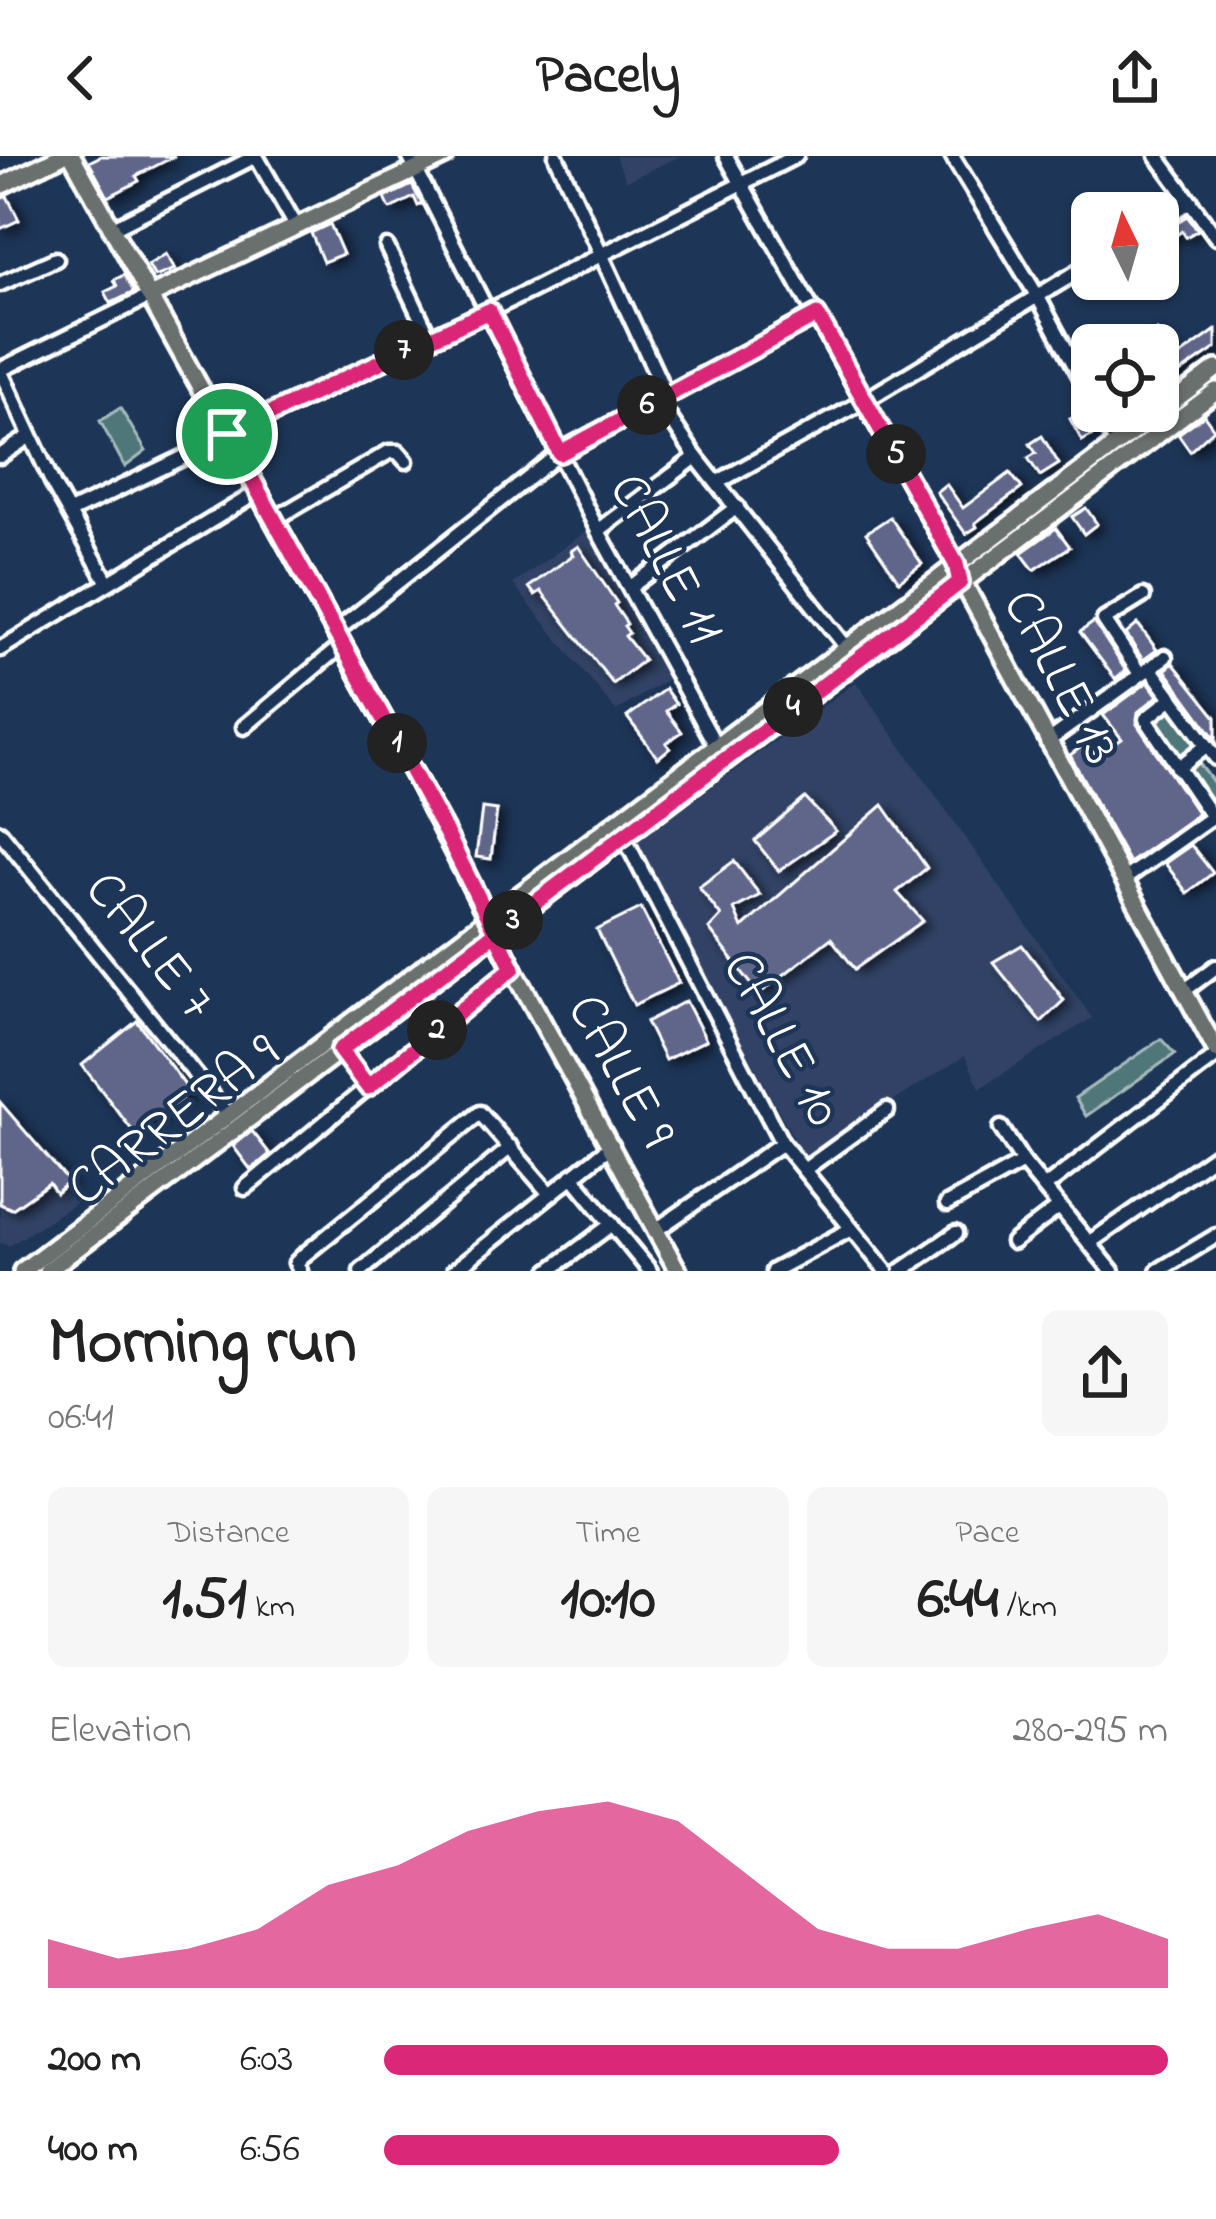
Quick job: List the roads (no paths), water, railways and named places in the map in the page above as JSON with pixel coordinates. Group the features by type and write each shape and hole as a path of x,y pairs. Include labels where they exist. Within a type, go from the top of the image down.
{"main road":[{"path":"0,186 61,156"},
{"name":"CALLE 9","path":"72,156 339,639 678,1271"},
{"path":"152,295 412,164 446,156"},
{"name":"CARRERA 9","path":"47,1271 340,1050 716,746 1216,369"},
{"name":"CARRERA 9","path":"22,1271 228,1115 623,835 1216,391"},
{"name":"CALLE 13","path":"956,564 960,582 1216,1053"}],"street":[{"path":"113,228 256,156 296,226"},
{"path":"556,156 604,254 661,397 696,457 847,648"},
{"name":"CALLE 13","path":"726,156 956,564"},
{"path":"70,512 489,311 796,156"},
{"path":"952,156 1071,359"},
{"path":"1157,156 1216,237"},
{"name":"CALLE 11","path":"412,164 598,531 716,746"},
{"path":"1179,209 1191,201"},
{"path":"386,247 430,338"},
{"path":"0,284 56,259"},
{"path":"718,482 866,400 1071,276"},
{"path":"108,583 0,370 152,295"},
{"path":"244,727 339,639 560,453 817,315"},
{"path":"1111,432 1118,445"},
{"path":"0,456 30,436"},
{"path":"273,520 389,452 398,452 406,461"},
{"path":"598,531 696,457"},
{"path":"0,649 258,492"},
{"path":"632,586 737,508"},
{"path":"1143,596 1104,620 1172,698 1216,758"},
{"path":"1047,742 1165,657"},
{"path":"1123,880 1214,816 1146,719 1172,698"},
{"path":"1178,768 1206,746"},
{"name":"CALLE 7","path":"0,832 228,1115"},
{"name":"CALLE 10","path":"623,835 782,1143 886,1271"},
{"path":"1184,991 1216,967"},
{"path":"245,1188 513,968"},
{"path":"340,1050 368,1087"},
{"path":"1045,1187 1216,1053"},
{"path":"804,1170 887,1110"},
{"path":"298,1267 480,1113 550,1195"},
{"path":"1001,1128 1112,1271"},
{"path":"656,1230 782,1143"},
{"path":"454,1271 612,1145"},
{"path":"362,1271 511,1147"},
{"path":"1089,1243 1216,1155"},
{"path":"947,1204 1023,1162"},
{"path":"572,1176 650,1271"},
{"path":"1013,1242 1059,1208"},
{"path":"549,1271 612,1224"},
{"path":"773,1271 850,1229"},
{"path":"901,1271 956,1233"},
{"path":"1158,1271 1216,1236"},
{"path":"569,1256 581,1271"},
{"path":"470,1258 479,1271"}]}
